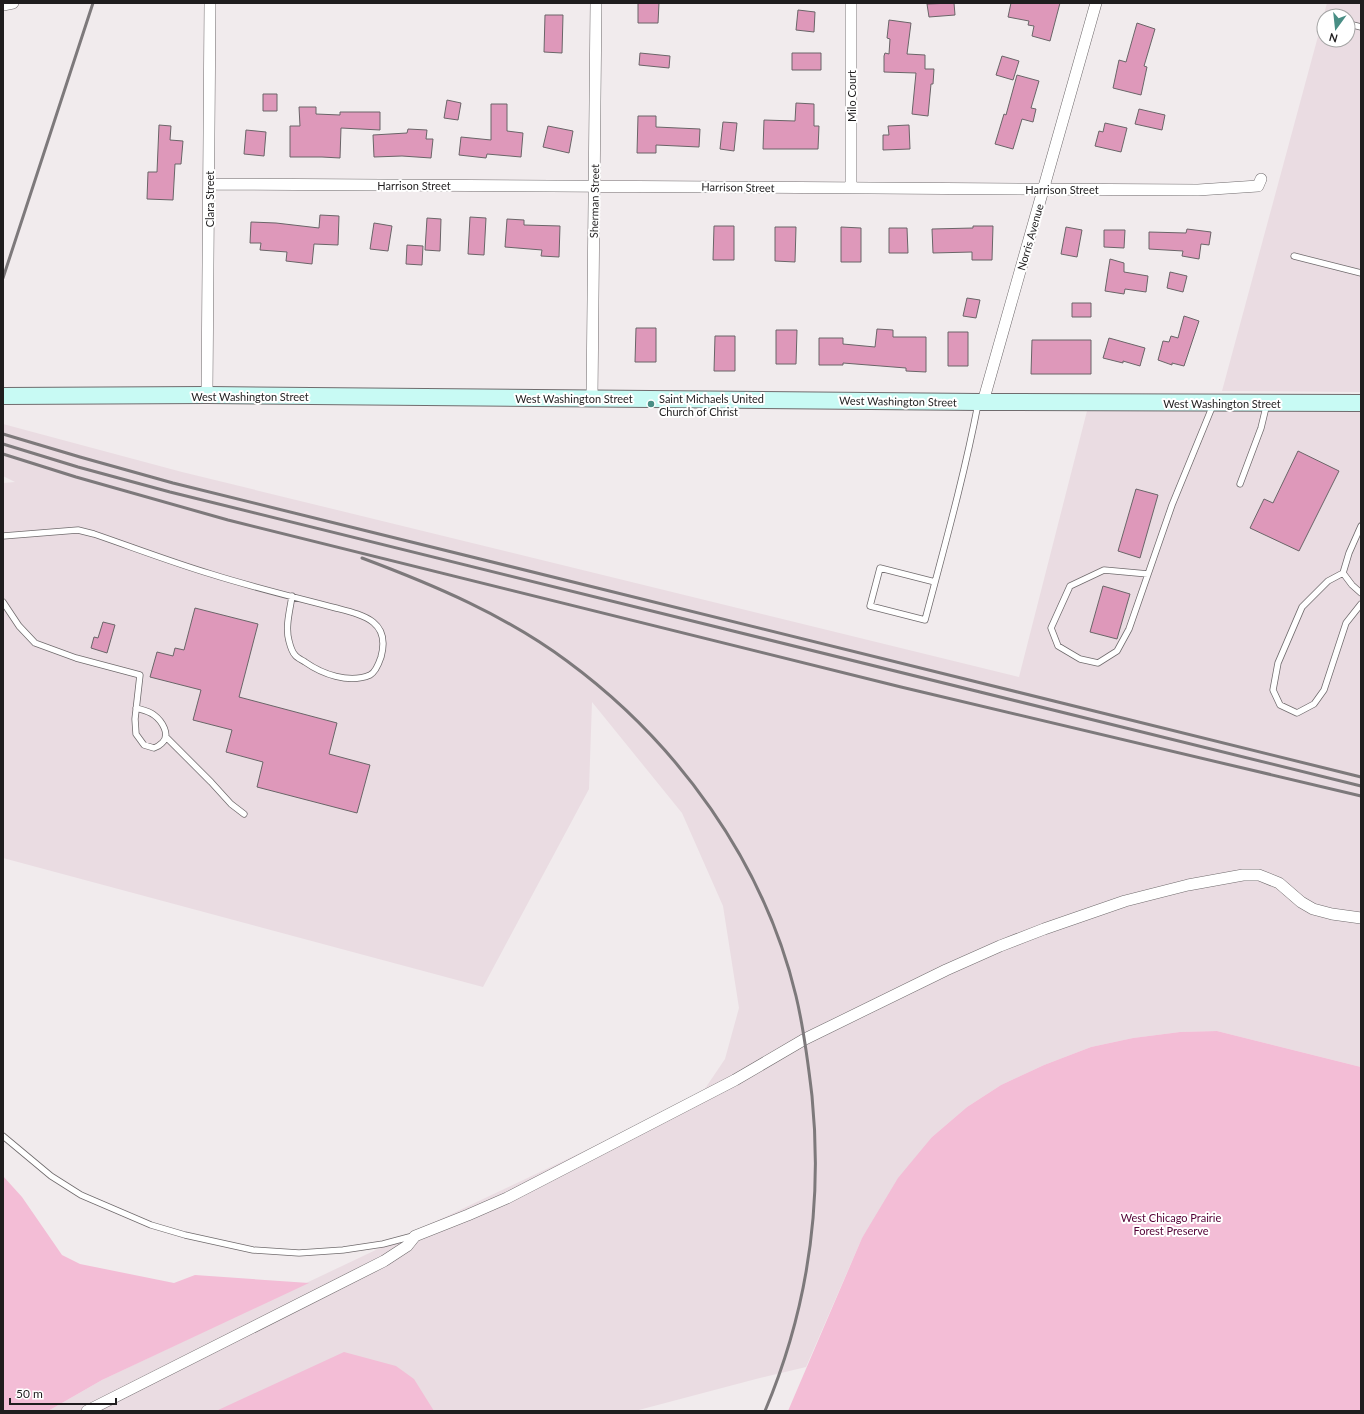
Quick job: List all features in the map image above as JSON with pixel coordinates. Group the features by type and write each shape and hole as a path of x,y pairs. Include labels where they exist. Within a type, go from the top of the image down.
{"main road":[{"name":"West Washington Street","path":"3,396 592,398 1361,404"}],"street":[{"path":"3,5 13,3"},
{"name":"Clara Street","path":"207,396 210,3"},
{"name":"Sherman Street","path":"592,398 596,3"},
{"name":"Milo Court","path":"851,3 852,188"},
{"name":"Norris Avenue","path":"981,402 1096,3"},
{"name":"Harrison Street","path":"209,184 1198,190 1258,186 1261,179"},
{"path":"87,1411 384,1261 407,1246 415,1236 506,1198 735,1080 805,1039 946,970 1029,935 1126,901 1188,885 1244,875 1259,875 1279,883 1301,902 1313,909 1332,914 1361,918"}],"lane":[{"path":"1294,256 1361,274"},
{"path":"935,582 880,568 870,606 925,620 956,504 981,402"},
{"path":"1148,574 1104,570 1070,586 1051,628 1058,646 1080,659 1098,663 1117,651 1129,629 1172,505 1214,403"},
{"path":"1240,484 1261,428 1267,403"},
{"path":"1361,526 1349,553 1343,573 1328,581 1302,607 1278,662 1273,690 1280,705 1297,713 1314,704 1324,690 1346,623 1361,604"},
{"path":"3,536 78,530 83,531 210,574 292,596 362,615 378,626 382,637 383,650 380,663 372,674 359,678 347,679 313,668 295,656 289,641 288,629 292,596"},
{"path":"1343,573 1352,585 1361,593"},
{"path":"3,602 19,626 35,643 76,658 140,675 134,718 136,734 144,745 154,748 163,743 166,737 166,730 162,723 156,716 148,711 136,708"},
{"path":"166,737 231,804 244,814"},
{"path":"3,1136 51,1176 81,1195 151,1225 185,1235 253,1250 299,1253 343,1250 383,1244 415,1236"}],"shaded area":[{"path":"1327,3 1361,3 1361,392 1222,391 1316,44 1316,48 1356,48 1356,8 1326,8"},
{"path":"1088,407 1361,411 1361,1067 1217,1031 1180,1032 1133,1038 1091,1047 1044,1065 1001,1085 967,1107 932,1137 862,1238 806,1367 635,1411 48,1411 102,1380 700,1096 725,1059 739,1008 723,906 682,813 592,702 589,789 483,987 3,858 3,483 15,482 3,476 3,424 182,472 1019,677"}],"green space":[{"name":"West Chicago Prairie Forest Preserve","path":"1217,1031 1361,1067 1361,1411 788,1411 862,1238 898,1178 932,1137 967,1107 1001,1085 1044,1065 1091,1047 1133,1038 1180,1032"},
{"path":"3,1176 22,1197 62,1255 80,1264 174,1283 195,1275 309,1283 102,1380 48,1411 3,1411"},
{"path":"344,1352 396,1366 414,1379 434,1411 216,1411"}],"building":[{"path":"638,3 659,3 658,23 638,23"},
{"path":"954,3 955,15 929,17 927,4"},
{"path":"1011,3 1060,3 1050,41 1032,36 1034,26 1028,25 1029,21 1008,17"},
{"path":"798,10 815,12 814,32 796,30"},
{"path":"545,15 563,15 562,53 544,52"},
{"path":"889,20 911,23 907,54 925,55 925,69 934,69 928,116 912,114 916,73 884,72 884,56 885,53 889,54 890,39 887,38"},
{"path":"1137,23 1155,29 1144,66 1147,67 1141,95 1113,88 1119,60 1126,62"},
{"path":"640,53 670,56 669,68 639,65"},
{"path":"792,53 821,53 821,70 792,70"},
{"path":"1002,56 1019,61 1013,80 996,75"},
{"path":"1017,75 1039,81 1031,108 1036,109 1033,122 1022,119 1013,149 995,144 1004,114 1006,115"},
{"path":"263,94 277,94 277,111 263,111"},
{"path":"447,100 461,103 458,120 444,118"},
{"path":"796,103 814,104 814,126 819,126 818,149 763,149 764,120 795,121"},
{"path":"491,104 507,104 507,131 523,133 521,157 487,154 486,158 459,155 461,137 491,140"},
{"path":"299,107 316,107 316,114 340,115 340,112 380,112 380,130 341,128 340,158 290,157 290,126 300,126"},
{"path":"1139,109 1165,115 1162,130 1135,124"},
{"path":"638,116 656,116 656,127 700,129 699,147 656,145 656,153 637,153"},
{"path":"723,122 737,123 734,151 720,149"},
{"path":"1105,123 1127,128 1121,152 1095,146 1099,131 1103,132"},
{"path":"159,125 171,126 170,140 183,141 181,164 175,164 173,200 147,199 148,172 157,172"},
{"path":"909,125 910,149 883,150 883,135 889,135 888,126"},
{"path":"548,126 573,131 569,153 543,147"},
{"path":"408,129 427,130 426,139 433,139 431,158 402,156 374,157 373,135 407,133"},
{"path":"246,130 266,132 264,156 244,154"},
{"path":"320,215 339,216 338,245 314,244 312,264 286,261 287,252 260,250 261,243 250,243 251,222 276,223 319,228"},
{"path":"470,217 486,218 484,255 468,254"},
{"path":"427,218 441,219 440,251 425,250"},
{"path":"507,219 524,220 524,225 560,226 559,257 541,256 542,250 505,247"},
{"path":"374,223 392,226 388,251 370,249"},
{"path":"714,226 734,226 734,260 713,260"},
{"path":"973,226 993,226 992,260 972,260 972,252 933,253 932,229 973,228"},
{"path":"775,227 796,227 795,262 775,261"},
{"path":"841,227 861,228 861,262 841,262"},
{"path":"1066,227 1082,230 1077,257 1061,254"},
{"path":"889,228 907,228 908,253 889,253"},
{"path":"1187,229 1211,232 1209,245 1201,244 1199,259 1182,256 1183,251 1149,249 1149,232 1186,233"},
{"path":"1104,230 1125,230 1124,248 1104,247"},
{"path":"407,245 423,246 422,265 406,264"},
{"path":"1110,259 1124,263 1124,272 1148,276 1146,292 1125,289 1124,294 1105,291"},
{"path":"1170,272 1187,276 1183,292 1167,288"},
{"path":"967,298 980,300 976,318 963,316"},
{"path":"1072,303 1091,303 1091,317 1072,317"},
{"path":"1184,316 1199,321 1184,366 1172,363 1172,365 1158,360 1163,341 1169,342 1171,336 1178,338"},
{"path":"636,328 656,328 656,362 635,362"},
{"path":"877,329 893,330 893,337 926,337 926,372 906,371 906,368 843,363 843,365 819,365 819,338 843,338 843,344 875,347"},
{"path":"776,330 797,330 796,364 776,364"},
{"path":"948,332 968,332 968,366 948,366"},
{"path":"715,336 735,336 735,371 714,371"},
{"path":"1109,338 1145,348 1140,366 1123,361 1123,363 1103,358"},
{"path":"1032,340 1091,340 1091,374 1031,374"},
{"path":"1298,451 1339,471 1299,551 1250,528 1264,499 1273,503"},
{"path":"1136,489 1158,495 1140,558 1118,551"},
{"path":"1103,586 1130,594 1117,639 1090,632"},
{"path":"195,608 258,624 239,697 337,723 329,754 370,765 357,813 257,787 263,762 226,752 232,730 193,720 201,690 150,677 157,652 173,656 175,648 184,650"},
{"path":"103,622 115,625 107,653 91,648 94,637 98,638"}],"railway":[{"path":"3,278 93,3"},
{"path":"3,434 173,483 1361,777"},
{"path":"3,444 78,467 170,492 1361,786"},
{"path":"3,454 76,477 228,520 901,687 1361,796"},
{"path":"362,558 442,590 494,615 543,644 607,693 645,729 679,767 711,809 738,852 762,899 781,946 796,996 807,1058 815,1137 813,1217 809,1256 802,1296 780,1373 765,1411"}],"place":[{"name":"Saint Michaels United Church of Christ","path":"651,404"}]}
